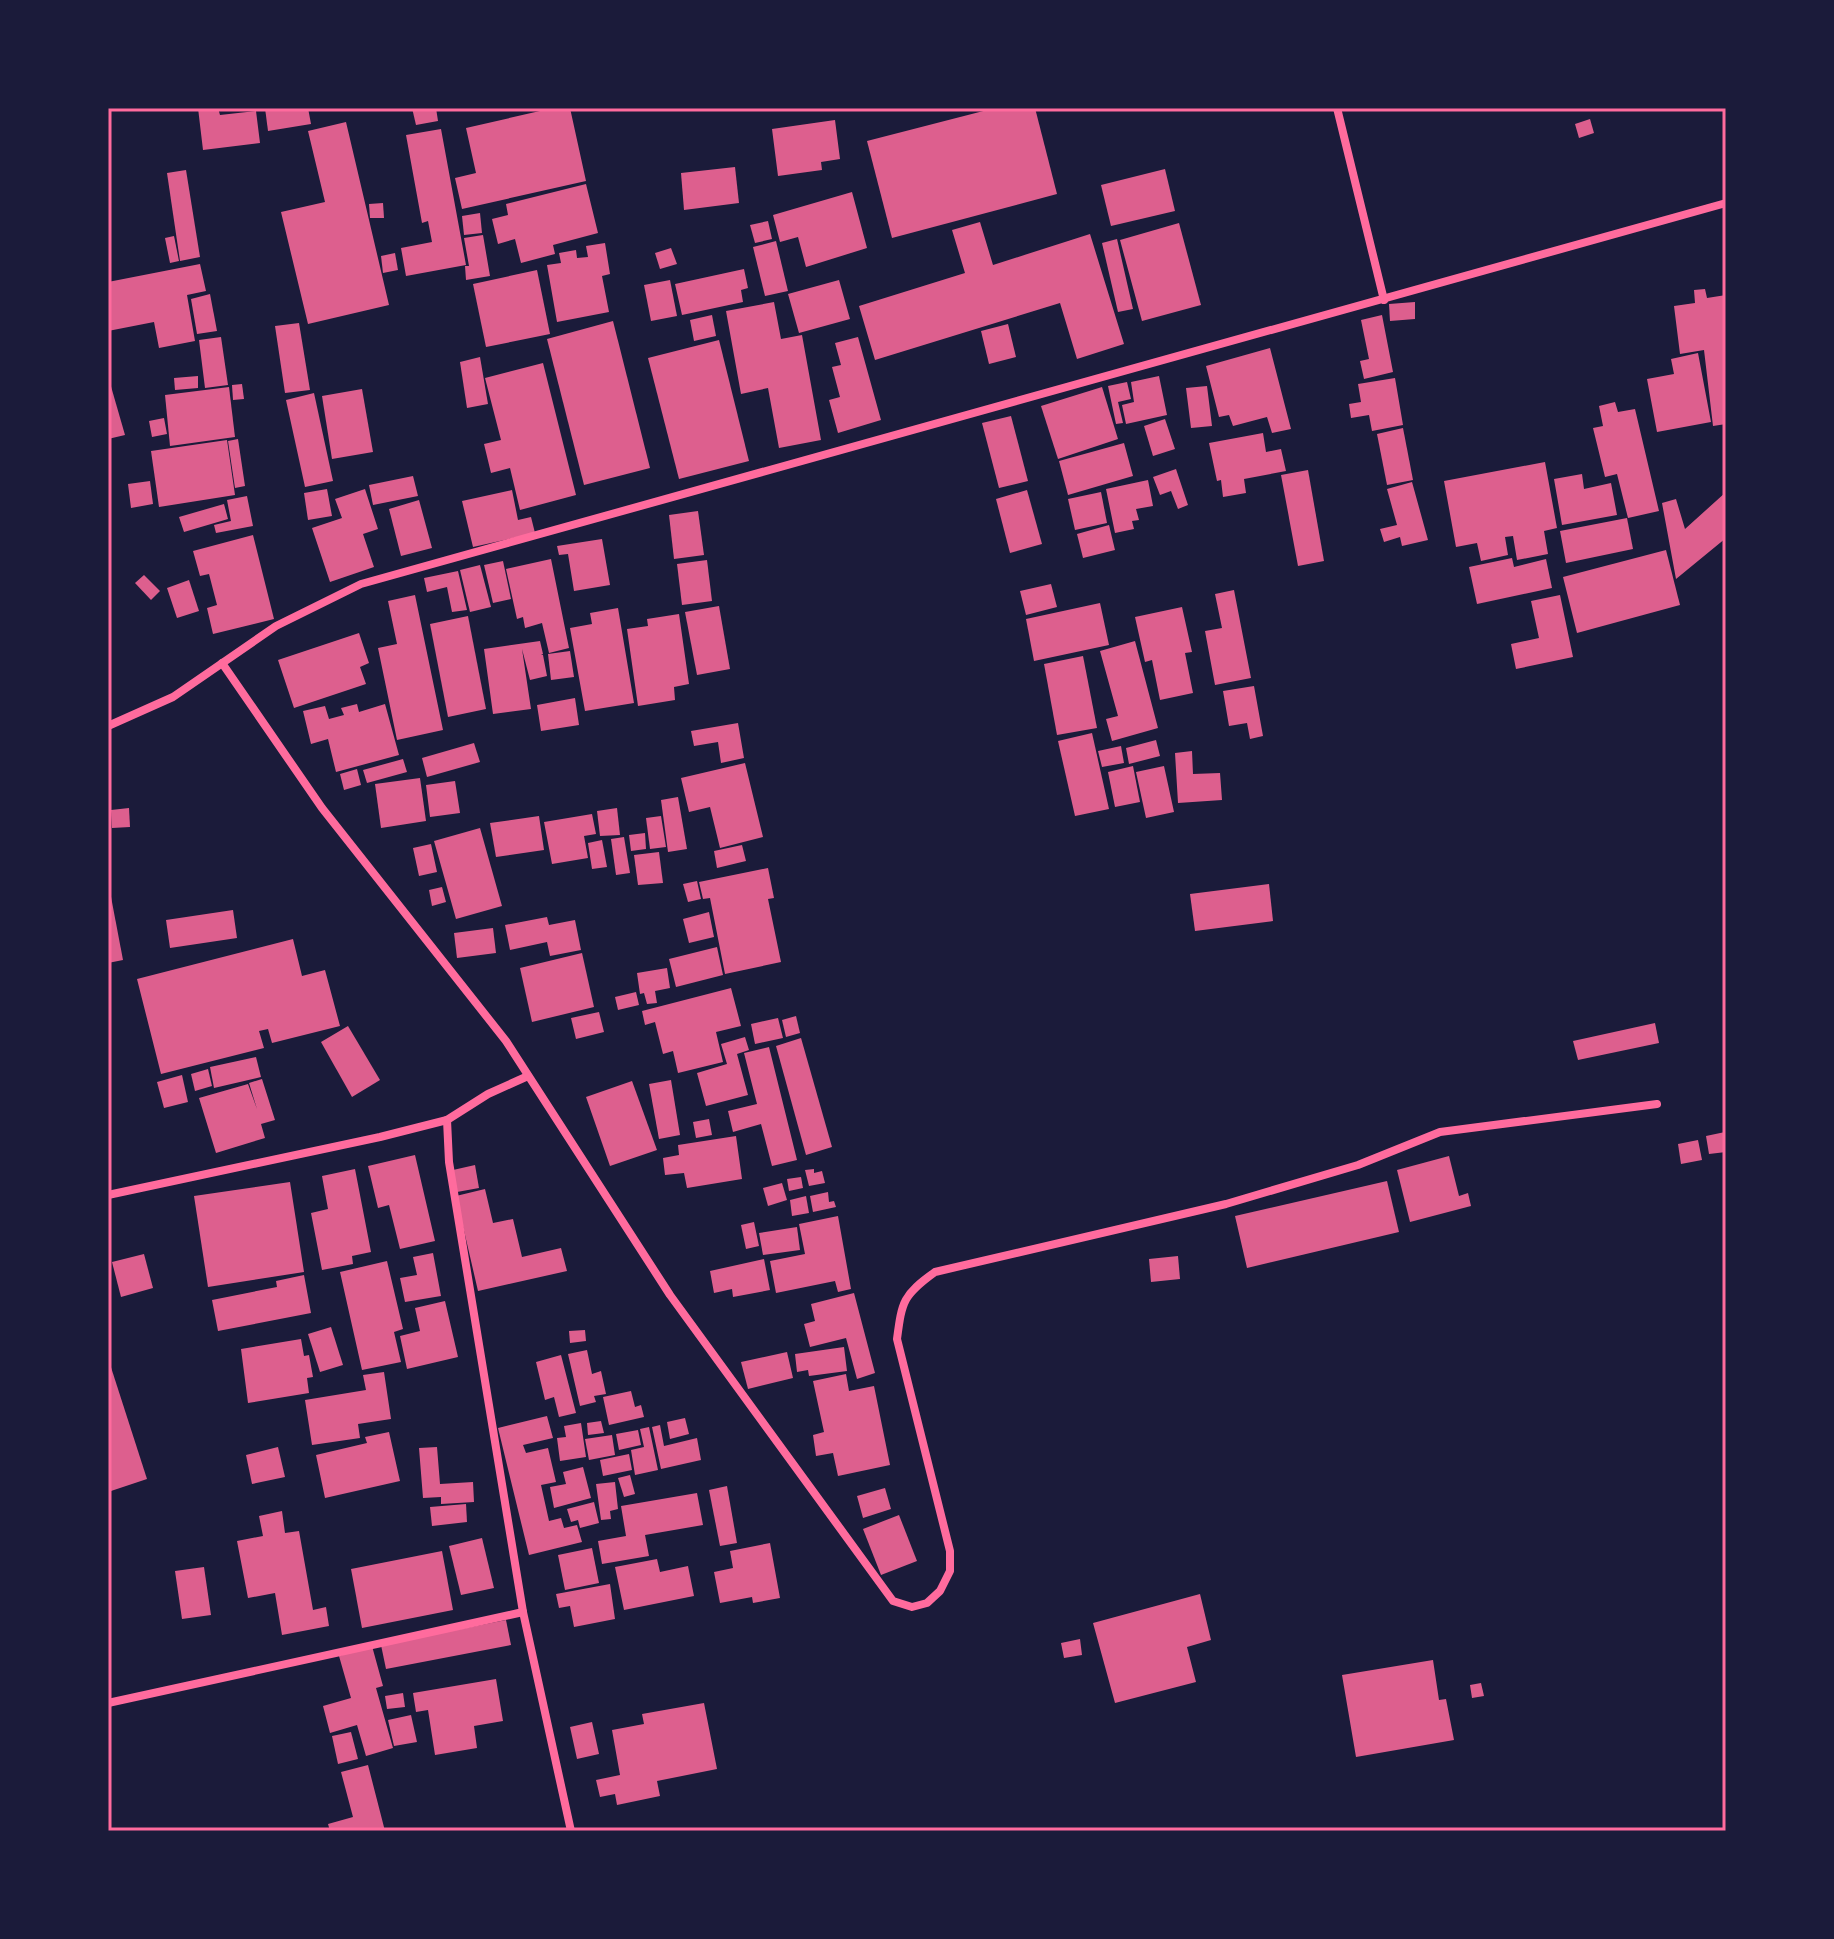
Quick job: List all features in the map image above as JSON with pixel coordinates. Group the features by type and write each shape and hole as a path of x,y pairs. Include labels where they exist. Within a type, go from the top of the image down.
{"street":[{"path":"1337,108 1384,300"},
{"path":"108,726 173,697 276,626 361,584 1726,203"},
{"path":"222,663 322,808 506,1041 670,1295 893,1601 912,1607 927,1603 940,1591 950,1571 950,1551 897,1339 901,1308 911,1289 935,1272 1226,1204 1358,1165 1440,1132 1657,1104"},
{"path":"108,1195 447,1120 488,1094 528,1076"},
{"path":"447,1120 449,1162 523,1612 571,1831"},
{"path":"108,1703 523,1612"}],"building":[{"path":"198,108 218,108 220,115 256,111 260,143 203,150"},
{"path":"265,108 308,108 311,124 268,131"},
{"path":"412,108 436,108 438,121 416,125"},
{"path":"553,108 570,108 586,181 462,209 455,178 476,173 466,128"},
{"path":"995,108 1035,108 1057,194 892,238 867,141"},
{"path":"1590,119 1594,133 1579,138 1575,124"},
{"path":"835,120 840,159 821,162 822,170 778,176 772,129"},
{"path":"346,122 389,305 308,324 281,212 325,202 308,131"},
{"path":"441,129 466,265 406,276 401,248 432,242 428,221 422,223 406,135"},
{"path":"735,167 739,203 684,210 681,173"},
{"path":"1165,169 1175,211 1111,226 1101,185"},
{"path":"186,170 200,257 180,261 167,173"},
{"path":"586,184 598,233 553,245 555,254 521,263 515,239 498,244 492,219 508,215 506,204"},
{"path":"852,192 867,248 806,267 798,237 780,242 773,215"},
{"path":"383,203 384,218 370,218 369,204"},
{"path":"480,213 482,233 464,235 462,216"},
{"path":"768,221 772,239 755,243 750,225"},
{"path":"980,222 993,265 1090,234 1124,344 1077,359 1060,303 875,360 859,306 965,273 952,230"},
{"path":"1179,223 1201,305 1142,321 1120,240"},
{"path":"483,235 490,276 466,280 465,266 469,266 464,238"},
{"path":"174,236 179,261 170,263 165,238"},
{"path":"1117,239 1133,309 1118,312 1102,243"},
{"path":"776,241 788,291 765,296 753,247"},
{"path":"605,243 610,274 602,276 609,312 557,322 547,265 561,263 559,253 576,250 577,258 588,257 586,246"},
{"path":"671,248 677,264 660,269 655,253"},
{"path":"395,253 398,270 383,273 381,256"},
{"path":"200,264 206,291 187,295 195,341 159,348 154,322 108,331 108,282"},
{"path":"744,269 748,288 741,290 743,302 682,315 675,284"},
{"path":"537,270 550,334 486,347 473,284"},
{"path":"670,280 677,316 651,321 644,285"},
{"path":"839,280 850,319 799,333 788,294"},
{"path":"1705,289 1707,298 1726,295 1726,424 1713,426 1704,350 1680,354 1674,306 1695,303 1694,290"},
{"path":"210,294 217,331 197,334 191,299"},
{"path":"774,302 781,339 802,335 821,440 779,448 768,388 741,394 726,311"},
{"path":"1415,302 1415,319 1390,321 1389,304"},
{"path":"712,315 716,336 694,341 690,320"},
{"path":"1382,315 1393,372 1364,379 1360,361 1369,359 1361,320"},
{"path":"613,321 650,468 584,485 547,339"},
{"path":"299,323 310,390 285,393 275,326"},
{"path":"1008,324 1016,357 989,364 981,331"},
{"path":"221,337 228,385 205,388 199,340"},
{"path":"858,337 881,420 838,433 829,400 840,397 832,367 841,365 835,343"},
{"path":"719,340 749,461 679,479 648,358"},
{"path":"1270,348 1291,429 1272,433 1267,417 1233,426 1229,415 1219,417 1206,366"},
{"path":"1698,353 1711,422 1657,432 1647,379 1674,374 1671,359"},
{"path":"480,357 488,404 467,408 460,362"},
{"path":"543,363 576,495 520,510 510,468 491,473 484,444 501,440 485,378"},
{"path":"108,376 125,435 108,439"},
{"path":"198,376 198,388 175,390 174,378"},
{"path":"1159,376 1167,415 1126,424 1122,405 1134,402 1131,382"},
{"path":"1395,378 1403,425 1372,431 1369,415 1351,418 1349,404 1361,402 1358,384"},
{"path":"1127,382 1131,399 1118,402 1123,423 1116,424 1108,386"},
{"path":"242,384 244,399 233,400 232,385"},
{"path":"1207,386 1212,426 1191,428 1186,388"},
{"path":"229,387 235,437 170,446 165,395"},
{"path":"1102,387 1118,439 1058,459 1041,406"},
{"path":"362,389 373,452 332,459 322,396"},
{"path":"314,393 333,481 305,487 286,400"},
{"path":"1615,402 1618,412 1635,409 1659,511 1628,518 1617,474 1605,477 1593,428 1603,426 1599,406"},
{"path":"1011,416 1028,481 999,488 982,423"},
{"path":"164,418 167,434 152,437 149,421"},
{"path":"1165,419 1175,449 1153,456 1144,426"},
{"path":"1403,428 1413,480 1387,485 1377,434"},
{"path":"1263,433 1266,452 1281,449 1286,471 1244,479 1246,493 1223,497 1209,443"},
{"path":"238,439 245,486 235,488 228,441"},
{"path":"227,440 235,495 159,507 151,451"},
{"path":"1124,443 1133,476 1068,495 1059,461"},
{"path":"1545,462 1557,528 1544,531 1548,554 1517,560 1513,536 1505,537 1508,555 1481,561 1477,543 1456,547 1444,481"},
{"path":"1176,469 1188,505 1178,509 1171,491 1160,495 1153,477"},
{"path":"1308,470 1324,561 1298,566 1281,475"},
{"path":"1582,474 1584,489 1611,483 1617,515 1562,525 1554,479"},
{"path":"413,476 418,496 373,505 369,485"},
{"path":"1148,480 1153,506 1136,509 1139,520 1132,521 1134,529 1115,533 1106,489"},
{"path":"150,481 153,504 131,508 128,484"},
{"path":"1412,482 1428,540 1402,546 1400,537 1384,542 1380,529 1397,525 1387,489"},
{"path":"327,489 332,516 308,520 304,493"},
{"path":"365,489 378,529 363,534 374,567 330,582 312,528 342,518 335,499"},
{"path":"512,490 518,520 531,517 535,533 473,547 462,501"},
{"path":"1027,490 1042,544 1010,553 996,499"},
{"path":"1101,492 1107,523 1075,530 1068,499"},
{"path":"1726,492 1726,538 1676,579 1662,503 1676,499 1685,529"},
{"path":"247,496 253,526 216,533 214,525 231,521 227,500"},
{"path":"419,500 432,548 401,556 389,509"},
{"path":"224,504 228,519 184,532 179,517"},
{"path":"698,511 704,555 674,559 669,515"},
{"path":"1627,518 1633,549 1566,563 1560,531"},
{"path":"1109,525 1115,550 1083,558 1077,534"},
{"path":"253,535 274,619 213,634 207,608 217,605 209,574 200,576 193,551"},
{"path":"602,539 610,585 574,591 568,554 559,555 557,546"},
{"path":"1666,550 1680,605 1577,633 1563,577"},
{"path":"1512,558 1514,567 1546,559 1552,588 1477,604 1469,567"},
{"path":"551,559 569,648 549,653 542,623 525,628 523,617 517,619 506,569"},
{"path":"707,560 712,601 682,605 677,564"},
{"path":"503,561 511,599 493,603 484,565"},
{"path":"480,565 491,607 470,612 460,570"},
{"path":"458,571 467,610 452,612 447,587 427,592 424,578"},
{"path":"144,575 160,591 151,600 135,583"},
{"path":"189,580 199,611 177,618 167,588"},
{"path":"1051,584 1057,607 1026,615 1020,591"},
{"path":"1234,590 1251,678 1215,685 1205,631 1222,628 1215,594"},
{"path":"415,595 443,730 397,740 378,648 397,644 388,601"},
{"path":"1560,595 1573,657 1516,669 1511,644 1539,638 1531,601"},
{"path":"1100,603 1109,645 1034,661 1026,619"},
{"path":"719,606 730,669 697,675 685,612"},
{"path":"1182,607 1192,652 1185,653 1193,693 1160,700 1152,660 1145,662 1135,617"},
{"path":"618,608 634,703 585,711 570,628 592,624 590,613"},
{"path":"679,614 689,684 674,687 675,700 638,706 627,629 648,626 647,619"},
{"path":"468,616 486,709 448,717 430,624"},
{"path":"359,633 369,663 360,667 366,684 294,708 278,660"},
{"path":"540,641 547,676 530,680 522,649 531,709 493,714 484,649"},
{"path":"1135,641 1158,728 1112,741 1106,719 1118,716 1100,651"},
{"path":"570,651 574,677 551,680 548,654"},
{"path":"1083,656 1097,728 1057,735 1044,664"},
{"path":"1254,686 1263,736 1250,739 1247,723 1229,726 1223,691"},
{"path":"575,698 579,725 541,731 537,705"},
{"path":"357,704 359,712 385,704 399,755 336,772 328,739 311,744 303,711 325,706 329,719 344,715 341,708"},
{"path":"738,723 744,758 721,763 718,742 694,746 691,731"},
{"path":"1092,733 1109,809 1075,816 1058,741"},
{"path":"1156,740 1160,756 1129,764 1126,748"},
{"path":"474,743 480,762 427,777 422,758"},
{"path":"1121,746 1124,763 1102,767 1098,751"},
{"path":"1192,751 1193,774 1220,773 1222,800 1178,803 1175,753"},
{"path":"403,759 407,772 367,783 363,770"},
{"path":"745,763 763,837 720,848 710,807 689,812 681,778"},
{"path":"1133,766 1140,802 1115,807 1108,772"},
{"path":"1164,766 1174,812 1146,818 1136,772"},
{"path":"357,769 361,785 344,790 340,774"},
{"path":"420,778 426,821 381,828 375,784"},
{"path":"455,781 460,813 430,817 426,785"},
{"path":"678,797 687,849 668,852 661,800"},
{"path":"129,808 130,827 112,828 111,810"},
{"path":"617,808 620,835 600,836 597,811"},
{"path":"592,814 596,834 584,836 588,858 552,864 544,822"},
{"path":"539,816 544,850 496,857 490,823"},
{"path":"661,816 666,847 650,849 646,818"},
{"path":"480,828 502,906 456,919 434,841"},
{"path":"645,833 646,849 631,851 629,835"},
{"path":"624,837 630,873 616,875 611,839"},
{"path":"602,840 607,867 592,869 588,843"},
{"path":"431,844 437,872 419,876 413,848"},
{"path":"742,845 746,861 717,868 714,851"},
{"path":"659,852 663,883 638,885 634,855"},
{"path":"768,868 774,898 768,899 781,962 725,974 710,898 703,899 699,882"},
{"path":"108,881 123,960 108,963"},
{"path":"697,881 701,899 688,902 683,884"},
{"path":"1269,884 1273,921 1195,931 1190,894"},
{"path":"442,887 446,902 432,906 429,890"},
{"path":"233,910 237,938 170,948 166,920"},
{"path":"709,912 714,937 689,943 683,919"},
{"path":"547,917 549,925 575,920 581,950 550,956 547,942 510,950 505,925"},
{"path":"493,928 496,953 457,958 454,933"},
{"path":"293,939 302,976 325,970 340,1026 272,1043 268,1029 259,1031 264,1048 161,1074 137,979"},
{"path":"717,947 723,975 676,987 669,959"},
{"path":"582,953 594,1007 532,1022 520,968"},
{"path":"667,968 670,988 655,991 657,1003 647,1004 644,993 640,994 637,973"},
{"path":"731,988 741,1026 716,1032 723,1062 678,1073 673,1051 663,1054 655,1022 645,1025 642,1011"},
{"path":"636,992 639,1005 618,1010 615,997"},
{"path":"599,1012 604,1032 576,1039 571,1018"},
{"path":"796,1016 800,1033 786,1037 782,1020"},
{"path":"778,1018 783,1038 755,1044 751,1024"},
{"path":"1655,1023 1659,1043 1578,1060 1573,1041"},
{"path":"348,1026 380,1080 352,1097 321,1042"},
{"path":"745,1037 749,1050 737,1054 748,1095 706,1106 697,1073 727,1064 721,1044"},
{"path":"801,1038 832,1147 806,1155 776,1046"},
{"path":"769,1047 797,1160 772,1166 761,1124 733,1132 728,1111 757,1104 744,1053"},
{"path":"256,1057 261,1077 214,1088 210,1067"},
{"path":"208,1069 212,1086 195,1091 191,1074"},
{"path":"182,1075 188,1102 164,1108 157,1082"},
{"path":"262,1079 275,1120 261,1124 265,1138 216,1153 199,1098 248,1084 257,1109 249,1083"},
{"path":"671,1080 680,1135 659,1139 649,1084"},
{"path":"632,1081 657,1150 610,1166 586,1097"},
{"path":"709,1119 712,1135 696,1138 693,1122"},
{"path":"1725,1132 1726,1152 1709,1154 1706,1136"},
{"path":"736,1136 742,1179 687,1188 684,1173 665,1175 663,1158 679,1155 678,1145"},
{"path":"1698,1140 1702,1160 1681,1164 1678,1144"},
{"path":"415,1155 435,1241 400,1249 389,1205 378,1208 368,1166"},
{"path":"1449,1156 1459,1196 1468,1193 1471,1206 1410,1222 1397,1170"},
{"path":"475,1165 479,1188 457,1192 453,1170"},
{"path":"355,1169 371,1252 352,1256 353,1264 322,1270 311,1213 328,1209 322,1176"},
{"path":"814,1169 814,1173 822,1171 825,1183 809,1186 805,1170"},
{"path":"801,1177 803,1188 789,1191 787,1179"},
{"path":"1387,1181 1399,1232 1247,1268 1235,1216"},
{"path":"290,1182 304,1272 208,1287 194,1196"},
{"path":"782,1183 787,1200 768,1206 763,1188"},
{"path":"485,1189 493,1223 513,1219 522,1257 561,1248 567,1271 478,1291 456,1196"},
{"path":"828,1192 829,1202 834,1201 836,1207 813,1212 810,1196"},
{"path":"806,1196 809,1213 792,1216 790,1200"},
{"path":"838,1216 851,1289 838,1292 835,1281 776,1293 770,1261 805,1254 799,1224"},
{"path":"754,1222 759,1246 746,1249 741,1225"},
{"path":"797,1227 800,1250 763,1255 759,1233"},
{"path":"433,1253 441,1296 405,1302 400,1278 417,1275 413,1257"},
{"path":"144,1254 153,1288 121,1297 112,1262"},
{"path":"1178,1256 1180,1279 1151,1282 1149,1259"},
{"path":"764,1259 770,1290 733,1297 732,1289 714,1293 710,1271"},
{"path":"387,1261 403,1329 394,1332 401,1362 362,1370 340,1272"},
{"path":"304,1275 311,1313 218,1331 212,1300 277,1287 276,1281"},
{"path":"854,1293 875,1373 857,1379 846,1338 810,1347 804,1324 815,1321 811,1304"},
{"path":"445,1301 458,1357 407,1369 400,1336 420,1331 415,1308"},
{"path":"331,1327 343,1365 320,1372 308,1334"},
{"path":"585,1330 586,1341 570,1343 569,1331"},
{"path":"301,1339 304,1356 309,1355 313,1377 307,1378 309,1393 248,1403 241,1349"},
{"path":"844,1347 847,1371 809,1376 808,1370 797,1372 795,1354"},
{"path":"587,1350 592,1374 601,1371 606,1394 594,1396 596,1402 580,1406 568,1354"},
{"path":"787,1352 793,1378 748,1389 741,1362"},
{"path":"561,1355 576,1413 559,1417 554,1397 545,1400 536,1362"},
{"path":"108,1358 147,1479 108,1492"},
{"path":"384,1372 391,1419 358,1424 360,1438 312,1445 305,1400 366,1390 363,1375"},
{"path":"846,1374 849,1391 874,1386 890,1465 838,1476 833,1453 816,1456 813,1435 824,1432 813,1381"},
{"path":"631,1391 635,1407 641,1405 644,1417 609,1425 603,1397"},
{"path":"547,1416 553,1438 523,1445 526,1453 548,1448 556,1482 541,1485 549,1521 561,1518 564,1528 577,1525 582,1542 529,1555 498,1428"},
{"path":"685,1418 689,1434 670,1439 667,1422"},
{"path":"601,1421 604,1433 588,1435 587,1423"},
{"path":"581,1423 586,1457 560,1461 557,1438 566,1437 564,1426"},
{"path":"660,1425 664,1446 697,1438 701,1460 661,1469 652,1427"},
{"path":"649,1427 658,1470 635,1475 631,1450 644,1447 640,1429"},
{"path":"638,1430 641,1445 619,1450 616,1434"},
{"path":"389,1432 400,1481 325,1498 316,1455 367,1443 365,1437"},
{"path":"612,1435 615,1455 589,1460 585,1439"},
{"path":"278,1447 285,1477 252,1484 246,1455"},
{"path":"437,1447 440,1484 473,1482 474,1502 441,1504 441,1497 423,1498 419,1448"},
{"path":"629,1454 632,1470 603,1476 600,1460"},
{"path":"583,1467 591,1498 554,1508 550,1487 566,1484 563,1472"},
{"path":"630,1475 635,1494 624,1497 618,1478"},
{"path":"615,1482 618,1509 610,1511 611,1519 601,1520 596,1484"},
{"path":"727,1486 737,1543 720,1546 709,1490"},
{"path":"885,1488 891,1509 863,1518 857,1496"},
{"path":"697,1493 703,1525 645,1535 649,1556 602,1564 598,1541 626,1536 621,1506"},
{"path":"594,1502 599,1523 580,1528 578,1520 571,1522 567,1509"},
{"path":"466,1504 467,1522 432,1526 430,1507"},
{"path":"282,1511 285,1533 299,1531 313,1610 326,1607 329,1626 282,1635 275,1593 248,1598 237,1541 263,1536 259,1516"},
{"path":"899,1515 917,1561 881,1575 863,1529"},
{"path":"482,1538 494,1588 461,1595 449,1546"},
{"path":"770,1543 780,1598 753,1603 752,1597 720,1603 714,1572 733,1568 730,1551"},
{"path":"592,1548 599,1583 565,1590 558,1555"},
{"path":"442,1551 453,1610 362,1628 351,1569"},
{"path":"657,1559 660,1572 688,1566 694,1596 624,1610 615,1567"},
{"path":"204,1567 211,1615 182,1619 175,1571"},
{"path":"610,1584 615,1619 574,1627 570,1606 559,1608 556,1594"},
{"path":"1200,1594 1211,1640 1187,1647 1196,1682 1115,1703 1093,1623"},
{"path":"506,1620 511,1645 386,1669 381,1645"},
{"path":"1080,1639 1082,1655 1064,1658 1061,1643"},
{"path":"372,1646 383,1686 376,1688 393,1748 366,1756 357,1725 330,1733 323,1706 351,1698 339,1656"},
{"path":"1433,1660 1439,1700 1446,1699 1454,1740 1356,1757 1342,1675"},
{"path":"496,1679 503,1721 474,1726 477,1748 435,1755 428,1710 416,1712 413,1693"},
{"path":"1481,1683 1484,1696 1472,1698 1470,1685"},
{"path":"403,1693 405,1707 387,1709 385,1696"},
{"path":"704,1703 717,1769 657,1781 660,1796 617,1805 615,1794 600,1797 596,1780 620,1775 612,1730 644,1724 642,1714"},
{"path":"411,1715 417,1742 394,1746 388,1720"},
{"path":"592,1722 599,1754 577,1759 570,1727"},
{"path":"351,1732 358,1759 338,1764 332,1736"},
{"path":"368,1765 385,1831 330,1831 328,1824 353,1817 341,1772"}]}
